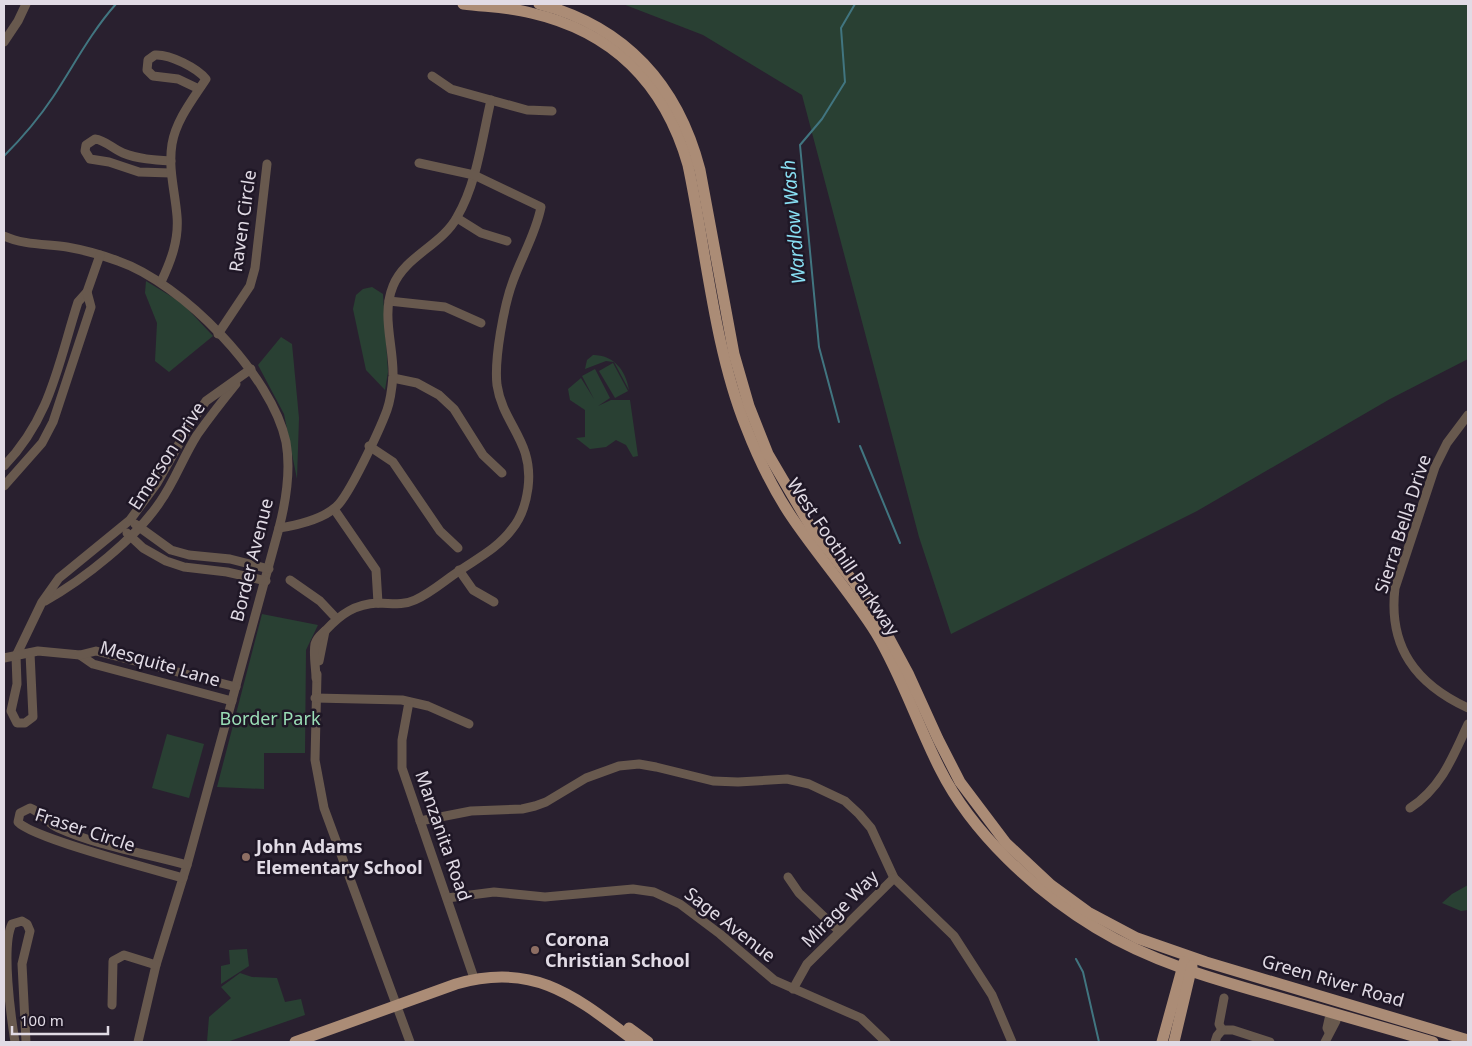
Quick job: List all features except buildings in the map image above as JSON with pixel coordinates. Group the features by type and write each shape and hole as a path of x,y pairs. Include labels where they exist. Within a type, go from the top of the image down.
{"main road":[{"name":"West Foothill Parkway","path":"463,4 530,12 572,25 593,36 622,56 640,74 664,105 680,139 688,165 725,358 746,428 760,461 791,515 877,635 909,696 930,748 949,787 1007,859 1049,897 1126,946 1186,971"},
{"name":"West Foothill Parkway","path":"539,4 575,16 610,34 626,46 658,78 680,114 700,170 741,382 762,439 795,504 861,592 881,623 908,673 960,782 989,822 1033,869 1088,912 1137,938 1190,957"},
{"path":"1162,1042 1190,957"},
{"name":"Green River Road","path":"1190,957 1468,1040"},
{"path":"1174,1042 1186,971"},
{"name":"Green River Road","path":"1186,971 1433,1042"},
{"path":"295,1042 474,978 504,977 526,978 561,990 636,1042"},
{"path":"561,990 574,990 597,1004 648,1042"},
{"path":"1334,1014 1342,1008 1386,1021 1418,1024"}],"street":[{"path":"4,42 18,21 26,4"},
{"path":"161,282 173,255 177,236 177,217 171,173 172,142 177,129 206,79 202,74 166,56 155,55 148,60 147,70 153,76 178,79 199,89"},
{"path":"432,76 451,89 527,110 552,111"},
{"path":"280,526 300,519 308,520 334,509 348,491 387,410 392,378 389,301 399,274 457,218 474,175 492,100"},
{"path":"171,161 132,156 110,146 102,140 95,139 86,145 85,151 90,159 109,162 139,172 171,173"},
{"path":"410,1042 324,808 315,760 315,646 318,637 336,618 347,611 361,605 378,603 398,605 415,600 485,555 511,531 523,511 530,475 528,457 500,396 496,375 500,335 512,282 538,223 541,207 474,175 419,163"},
{"name":"Raven Circle","path":"218,334 250,286 255,268 267,164"},
{"path":"457,218 481,233 507,241"},
{"name":"Border Avenue","path":"5,240 100,255 140,269 181,296 251,369 277,416 285,441 288,463 287,486 280,526 187,865 156,965 138,1042"},
{"path":"4,466 27,440 48,401 78,302 88,292 100,255"},
{"path":"4,486 42,443 60,405 91,306 88,292"},
{"path":"389,301 445,307 481,323"},
{"name":"Emerson Drive","path":"30,653 33,717 25,723 17,723 11,715 17,684 16,656 42,602 59,578 130,520 157,483 188,426 206,401 251,369"},
{"name":"Emerson Drive","path":"42,602 69,587 139,528 159,505 174,481 196,437 242,377"},
{"path":"392,378 417,383 439,395 454,409 483,455 502,473"},
{"path":"48,401 60,405"},
{"name":"Sierra Bella Drive","path":"1468,415 1446,443 1435,467 1398,580 1394,604 1399,641 1408,660 1423,679 1436,691 1468,708"},
{"path":"370,446 393,462 440,531 458,548"},
{"path":"334,509 376,570 378,603"},
{"path":"130,520 171,550 189,555 230,559 269,569"},
{"path":"122,527 143,548 166,561 184,567 227,572 266,580"},
{"path":"459,570 473,590 494,602"},
{"path":"290,580 320,600 336,618"},
{"name":"Mesquite Lane","path":"4,658 38,651 80,655 96,651 104,652 236,687"},
{"name":"Mesquite Lane","path":"80,655 93,664 232,701"},
{"path":"315,698 410,702 428,706 469,724"},
{"name":"Manzanita Road","path":"410,702 402,740 402,768 474,978"},
{"path":"1410,808 1424,799 1436,787 1451,763 1468,724"},
{"path":"420,821 471,811 522,809 535,806 546,802 586,778 620,766 639,764 713,781 738,782 787,779 809,784 845,801 871,828 894,878 954,936 992,995 1012,1042"},
{"name":"Fraser Circle","path":"183,878 83,849 29,830 18,822 20,813 30,808 38,811 56,827 87,838 187,865"},
{"path":"788,877 799,893 839,931"},
{"name":"Mirage Way","path":"793,988 807,964 894,878"},
{"name":"Sage Avenue","path":"447,898 494,892 545,897 633,889 654,892 680,904 720,934 774,980 861,1018 886,1042"},
{"path":"15,1042 6,966 9,929 15,922 22,921 29,927 30,936 22,964 26,1042"},
{"path":"112,1005 113,961 124,955 156,965"},
{"path":"6,966 22,964"},
{"path":"1222,1030 1218,1024 1224,998"},
{"path":"1215,1042 1222,1030 1228,1029 1270,1042"},
{"path":"1325,1042 1329,1032"}],"green space":[{"path":"623,4 1468,4 1468,359 1390,399 1197,511 951,634 919,537 802,95 703,35"},
{"path":"146,281 182,303 213,336 169,372 155,361 157,323 145,293"},
{"path":"372,287 383,294 388,372 385,390 366,370 353,309 356,295 363,289"},
{"path":"281,337 292,344 299,418 297,479 284,414 258,365"},
{"path":"593,355 607,358 614,362 606,361 585,369 587,360"},
{"path":"614,362 622,371 629,390"},
{"path":"613,363 628,391 615,398 599,371"},
{"path":"595,369 610,398 598,406 611,400 630,400 638,456 633,457 626,445 616,440 606,447 590,449 576,438 585,437 585,410 570,400 568,389 581,378 594,399 582,376"},
{"name":"Border Park","path":"262,614 318,625 306,650 305,753 264,753 264,789 217,787"},
{"path":"167,734 204,744 189,798 152,788"},
{"path":"1468,885 1468,910 1461,911 1442,903 1452,894"},
{"path":"247,949 249,966 221,984 221,966 230,964 229,950"},
{"path":"240,973 252,977 277,978 285,1002 301,999 305,1015 227,1042 207,1042 209,1017 231,998 221,987"}],"waterway":[{"path":"4,156 42,113 91,37 116,4"},
{"name":"Wardlow Wash","path":"839,422 819,347 800,145 822,119 845,82 841,28 855,4"},
{"name":"Wardlow Wash","path":"860,446 900,543"},
{"name":"Wardlow Wash","path":"1076,959 1083,972 1099,1042"}],"place":[{"name":"John Adams Elementary School","path":"246,857"},
{"name":"Corona Christian School","path":"535,950"}]}
